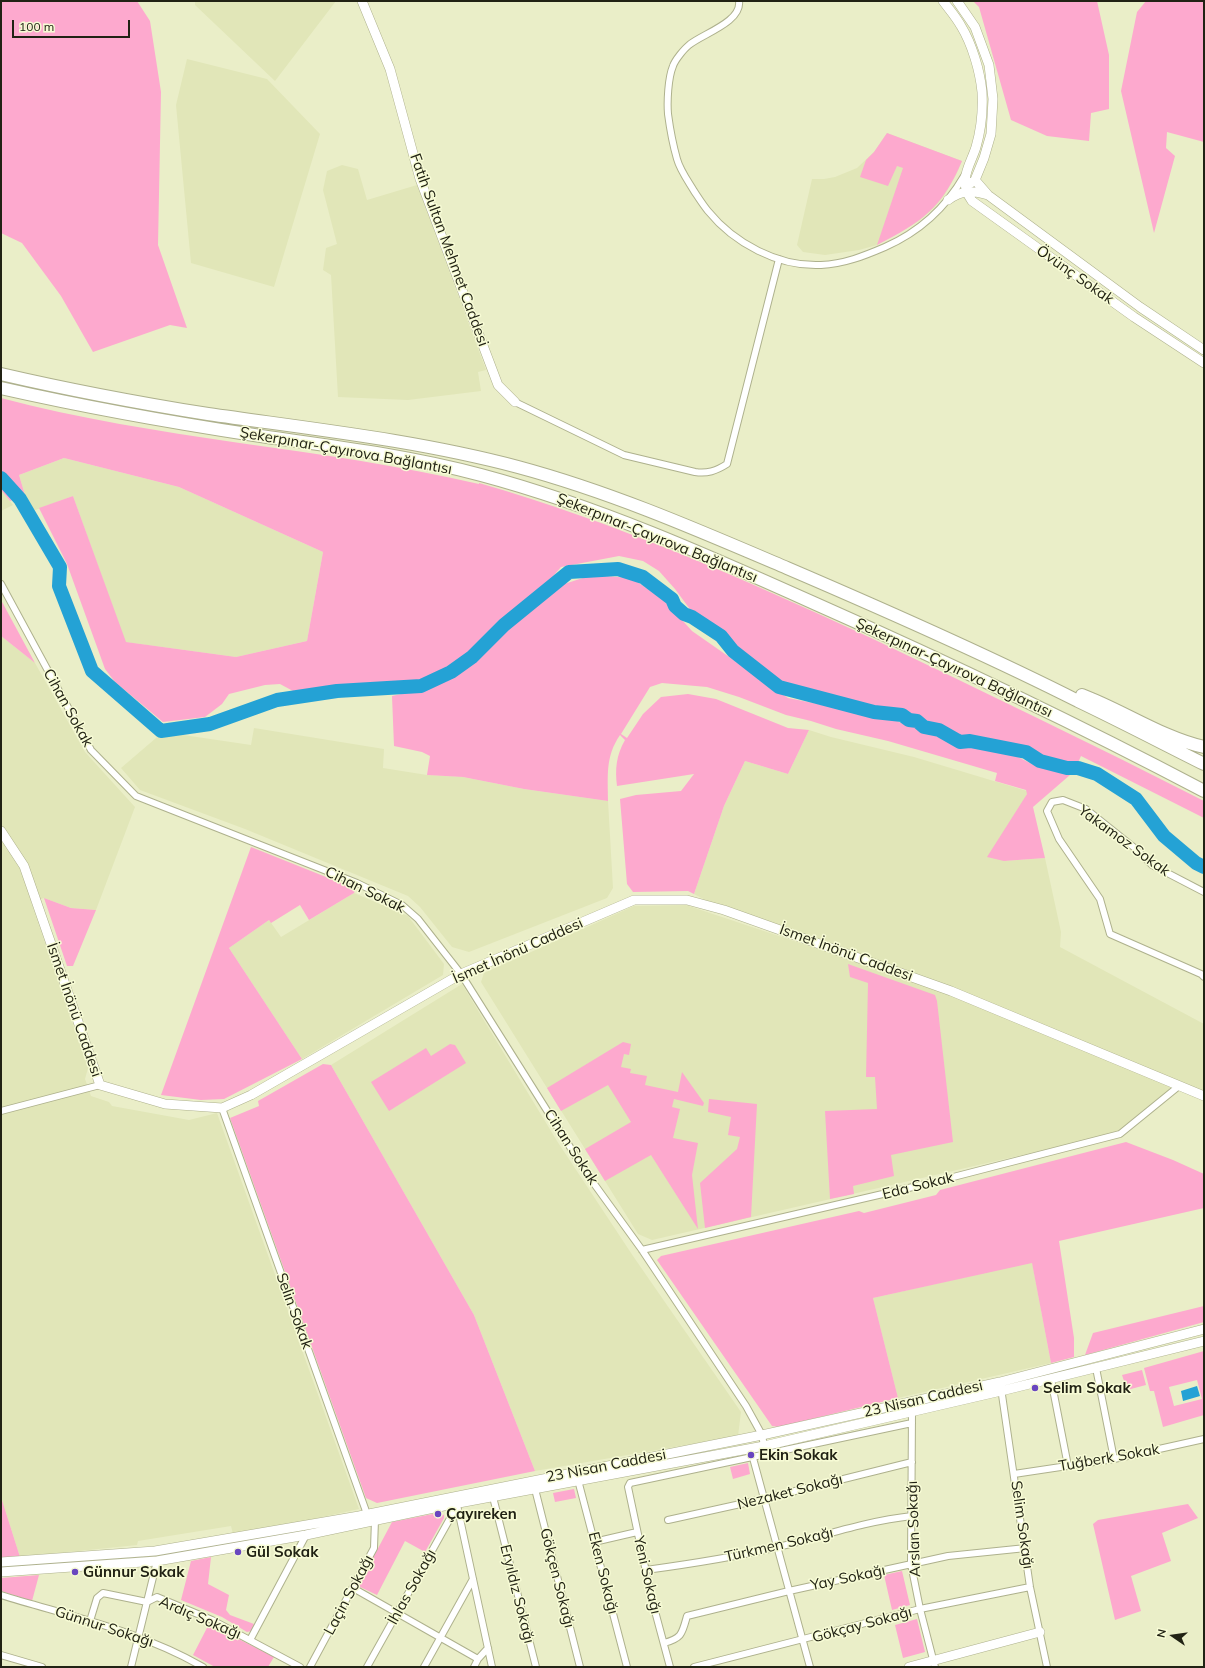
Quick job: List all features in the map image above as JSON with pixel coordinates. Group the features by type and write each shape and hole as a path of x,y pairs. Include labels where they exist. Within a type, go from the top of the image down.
{"highway":[{"name":"Şekerpınar-Çayırova Bağlantısı","path":"1,374 144,404 372,437 437,448 475,456 556,477 635,504 881,609 1077,700 1204,764"},
{"name":"Şekerpınar-Çayırova Bağlantısı","path":"1,388 111,412 366,451 440,465 550,495 618,519 867,626 1061,719 1204,791"},
{"path":"1010,668 1104,703 1178,738 1204,747"}],"street":[{"name":"Fatih Sultan Mehmet Caddesi","path":"362,1 390,69 420,179 498,385 515,402"},
{"path":"739,1 733,17 689,45 673,66 669,88 668,114 677,160 688,182 707,210 740,241 779,259 789,262 820,265 846,262 903,239 927,223 948,200 965,174 976,146 982,118 982,92 972,49 961,25 943,1"},
{"path":"958,1 975,27 989,65 993,99 991,134 984,158 975,180 965,188"},
{"path":"965,174 965,188"},
{"name":"Övünç Sokak","path":"975,180 988,195 1140,307 1204,350"},
{"name":"Övünç Sokak","path":"965,188 966,194 972,201 1134,317 1204,363"},
{"path":"948,200 961,192 980,192 988,195"},
{"path":"515,402 624,455 695,472 705,473 718,470 727,464 779,259"},
{"name":"Cihan Sokak","path":"1,584 91,750 136,796 357,883 402,905 418,919 461,974 587,1174 642,1250 746,1406 762,1436 764,1446"},
{"name":"Yakamoz Sokak","path":"1204,892 1199,891 1152,865 1136,849 1086,809 1063,800 1052,802 1047,811 1058,839 1100,899 1110,934 1196,971 1204,977"},
{"name":"İsmet İnönü Caddesi","path":"1,831 24,866 100,1085 165,1104 222,1108 251,1095 461,974 634,900 687,900 724,910 951,991 1204,1096"},
{"path":"1,1111 100,1085"},
{"name":"Eda Sokak","path":"642,1250 930,1183 1120,1134 1178,1086"},
{"name":"Selin Sokak","path":"222,1108 366,1514"},
{"name":"23 Nisan Caddesi","path":"1,1572 157,1561 306,1535 578,1480 764,1446 806,1435 912,1412 1204,1329"},
{"name":"23 Nisan Caddesi","path":"1,1562 155,1551 366,1514 762,1436 1001,1386 1051,1379 1204,1341"},
{"path":"1096,1368 1114,1459"},
{"path":"1051,1379 1068,1466"},
{"name":"Selim Sokağı","path":"1001,1386 1026,1548 1030,1587 1047,1667"},
{"name":"Arslan Sokağı","path":"912,1412 911,1564 920,1609 934,1664"},
{"path":"810,1667 753,1458 912,1423"},
{"name":"Tuğberk Sokak","path":"1014,1474 1114,1459 1204,1440"},
{"name":"Yeni Sokağı","path":"670,1667 637,1532 628,1487 630,1483 753,1458"},
{"name":"Nezaket Sokağı","path":"668,1520 763,1499 912,1462"},
{"name":"Eken Sokağı","path":"578,1480 627,1667"},
{"name":"Gökçen Sokağı","path":"535,1489 580,1667"},
{"name":"Eryıldız Sokağı","path":"493,1497 536,1667"},
{"path":"457,1505 492,1667"},
{"name":"İhlas Sokağı","path":"368,1667 457,1505"},
{"name":"Türkmen Sokağı","path":"646,1570 694,1564 778,1547 883,1520 912,1516"},
{"name":"Laçin Sokağı","path":"310,1667 374,1548 375,1520"},
{"path":"594,1542 637,1532"},
{"path":"250,1640 306,1535"},
{"name":"Yay Sokağı","path":"664,1643 675,1640 682,1634 687,1616 789,1591 948,1556 1026,1548"},
{"path":"131,1667 157,1561"},
{"path":"424,1667 473,1579"},
{"name":"Gökçay Sokağı","path":"694,1667 920,1609 1030,1587"},
{"path":"353,1588 478,1659"},
{"name":"Ardıç Sokağı","path":"90,1621 97,1598 103,1593 147,1602 157,1597 212,1620 300,1667"},
{"name":"Günnur Sokağı","path":"1,1595 138,1636 182,1655 203,1667"},
{"path":"909,1667 934,1664 1040,1632"},
{"path":"474,1667 478,1659 488,1648"},
{"path":"1,1655 42,1667"}],"shaded area":[{"path":"1,1 137,1 150,21 161,92 158,245 187,328 170,325 93,352 61,296 22,243 1,233"},
{"path":"195,1 336,1 275,81 195,5"},
{"path":"973,1 1097,1 1109,55 1109,109 1091,113 1089,141 1047,136 1011,120 979,7"},
{"path":"1146,1 1204,1 1204,142 1167,132 1166,148 1175,156 1154,233 1121,91 1137,12"},
{"path":"187,59 267,79 320,134 274,287 191,263 176,105"},
{"path":"887,133 962,161 944,196 934,208 919,221 877,245 859,250 825,255 803,252 797,245 812,179 835,177 857,168 874,152"},
{"path":"887,133 962,161 947,191 929,212 906,229 877,245 903,168 897,166 888,186 860,177 866,160 874,152"},
{"path":"342,165 358,169 367,200 417,185 486,370 478,372 481,391 408,400 338,397 331,275 323,270 326,248 337,244 323,190 327,171"},
{"path":"1,398 120,424 420,471 479,483 580,515 678,553 775,594 997,698 1204,801 1204,818 1081,756 1076,767 1048,760 1023,748 1004,743 961,737 919,717 911,717 903,712 860,706 832,697 783,686 778,679 752,658 737,649 724,635 701,620 692,612 659,571 643,561 619,556 561,567 544,587 479,644 473,652 450,669 417,683 354,685 293,691 280,684 265,685 229,694 222,704 205,717 163,722 115,682 105,669 67,564 39,508 73,496 126,642 236,657 307,641 323,552 179,487 64,458 19,475 25,495 10,501 1,490"},
{"path":"64,458 179,487 323,552 307,641 236,657 125,642 73,496 30,512 19,475"},
{"path":"1,490 13,505 1,511"},
{"path":"592,575 631,578 662,598 692,631 788,698 893,719 901,723 913,725 959,745 1012,754 1034,765 1070,775 1033,807 1045,858 1004,861 987,857 1027,794 1026,790 995,781 997,773 888,741 836,729 786,715 739,697 707,687 662,683 650,687 621,734 627,738 643,714 661,697 688,694 716,699 788,728 809,730 788,774 745,761 724,806 694,894 688,891 633,892 627,884 620,799 636,795 681,791 694,774 617,786 617,763 625,740 620,735 612,751 608,767 608,801 524,789 463,777 427,775 430,756 422,752 394,746 392,696 429,688 477,660 503,630 555,587"},
{"path":"1,600 35,663 1,636"},
{"path":"1,636 35,663 85,752 135,807 96,910 71,908 44,898 31,902 88,1068 85,1079 91,1096 109,1102 112,1106 189,1120 217,1113 359,1509 263,1530 233,1534 231,1526 138,1541 137,1545 20,1557 1,1497"},
{"path":"254,728 384,749 383,768 427,775 463,777 524,789 608,801 613,888 607,898 469,952 452,947 420,907 408,896 245,829 140,790 121,768 163,732 251,745"},
{"path":"809,730 831,737 914,757 1027,791 1004,861 1045,858 1061,932 1060,947 1204,1024 1204,1097 1178,1087 1118,1133 652,1240 638,1234 481,982 484,973 634,906 686,905 854,961 724,910 694,894 724,806 745,761 788,774"},
{"path":"251,847 356,889 354,893 309,920 300,905 271,923 269,920 229,948 302,1059 224,1099 201,1100 161,1095"},
{"path":"354,893 408,916 444,964 443,975 302,1059 229,948 269,920 281,937"},
{"path":"44,898 71,908 96,910 73,966 67,966"},
{"path":"848,964 935,995 937,1001 953,1142 891,1155 894,1176 853,1186 854,1194 830,1199 825,1111 877,1109 875,1077 866,1077 868,983 850,977"},
{"path":"462,984 557,1141 633,1256 741,1412 738,1436 535,1471 474,1315 331,1065"},
{"path":"623,1042 631,1044 629,1055 624,1054 621,1067 631,1069 630,1073 647,1076 645,1085 678,1092 682,1072 704,1103 703,1106 674,1099 672,1107 680,1109 673,1138 698,1143 692,1175 698,1229 651,1155 605,1181 585,1149 631,1122 608,1085 561,1111 547,1088"},
{"path":"450,1044 455,1045 466,1063 389,1111 371,1082 426,1048 431,1056"},
{"path":"323,1064 331,1065 474,1315 535,1471 377,1503 366,1498 230,1118 259,1106 258,1101"},
{"path":"709,1099 757,1104 751,1217 705,1228 700,1183 737,1149 740,1137 728,1135 731,1117 708,1112"},
{"path":"1126,1142 1204,1174 1204,1208 1059,1241 1074,1338 1074,1357 1051,1363 1032,1263 873,1298 898,1398 779,1427 772,1426 657,1260 661,1256 859,1211 864,1213 936,1195 940,1190"},
{"path":"1032,1262 1051,1363 898,1398 873,1298"},
{"path":"1204,1306 1204,1322 1085,1355 1093,1333"},
{"path":"1204,1351 1204,1415 1163,1427 1154,1391 1150,1391 1144,1368","holes":["1197,1380 1202,1399 1174,1406 1169,1387"]},
{"path":"1142,1370 1146,1385 1127,1390 1122,1375"},
{"path":"748,1463 750,1474 733,1479 730,1467"},
{"path":"574,1489 576,1498 555,1502 553,1493"},
{"path":"1,1497 20,1557 1,1558"},
{"path":"1188,1504 1198,1518 1162,1533 1171,1561 1131,1576 1141,1611 1115,1620 1093,1524 1098,1520"},
{"path":"438,1513 444,1515 444,1518 425,1552 405,1541 377,1595 358,1586 392,1522"},
{"path":"211,1557 208,1584 229,1595 226,1610 230,1615 254,1624 251,1631 247,1632 222,1617 181,1600 191,1561"},
{"path":"902,1571 910,1605 892,1610 884,1575"},
{"path":"39,1575 32,1601 1,1591 1,1578"},
{"path":"917,1619 925,1652 903,1658 895,1625"},
{"path":"209,1624 274,1657 268,1667 215,1667 193,1655"}],"water":[{"path":"1197,1386 1200,1396 1183,1401 1181,1391"}],"waterway":[{"path":"1,478 20,499 60,567 59,586 92,671 161,731 210,724 277,700 337,691 421,686 451,672 472,657 504,625 569,572 618,569 643,577 672,599 675,606 684,614 692,617 721,636 733,651 779,687 874,712 902,715 909,720 917,721 924,727 939,730 960,742 970,741 1026,752 1040,761 1067,768 1078,768 1097,774 1136,799 1164,836 1196,863 1204,867"}],"place":[{"name":"Selim Sokak","path":"1035,1388"},
{"name":"Ekin Sokak","path":"751,1455"},
{"name":"Çayıreken","path":"438,1514"},
{"name":"Gül Sokak","path":"238,1552"},
{"name":"Günnur Sokak","path":"75,1572"}]}
